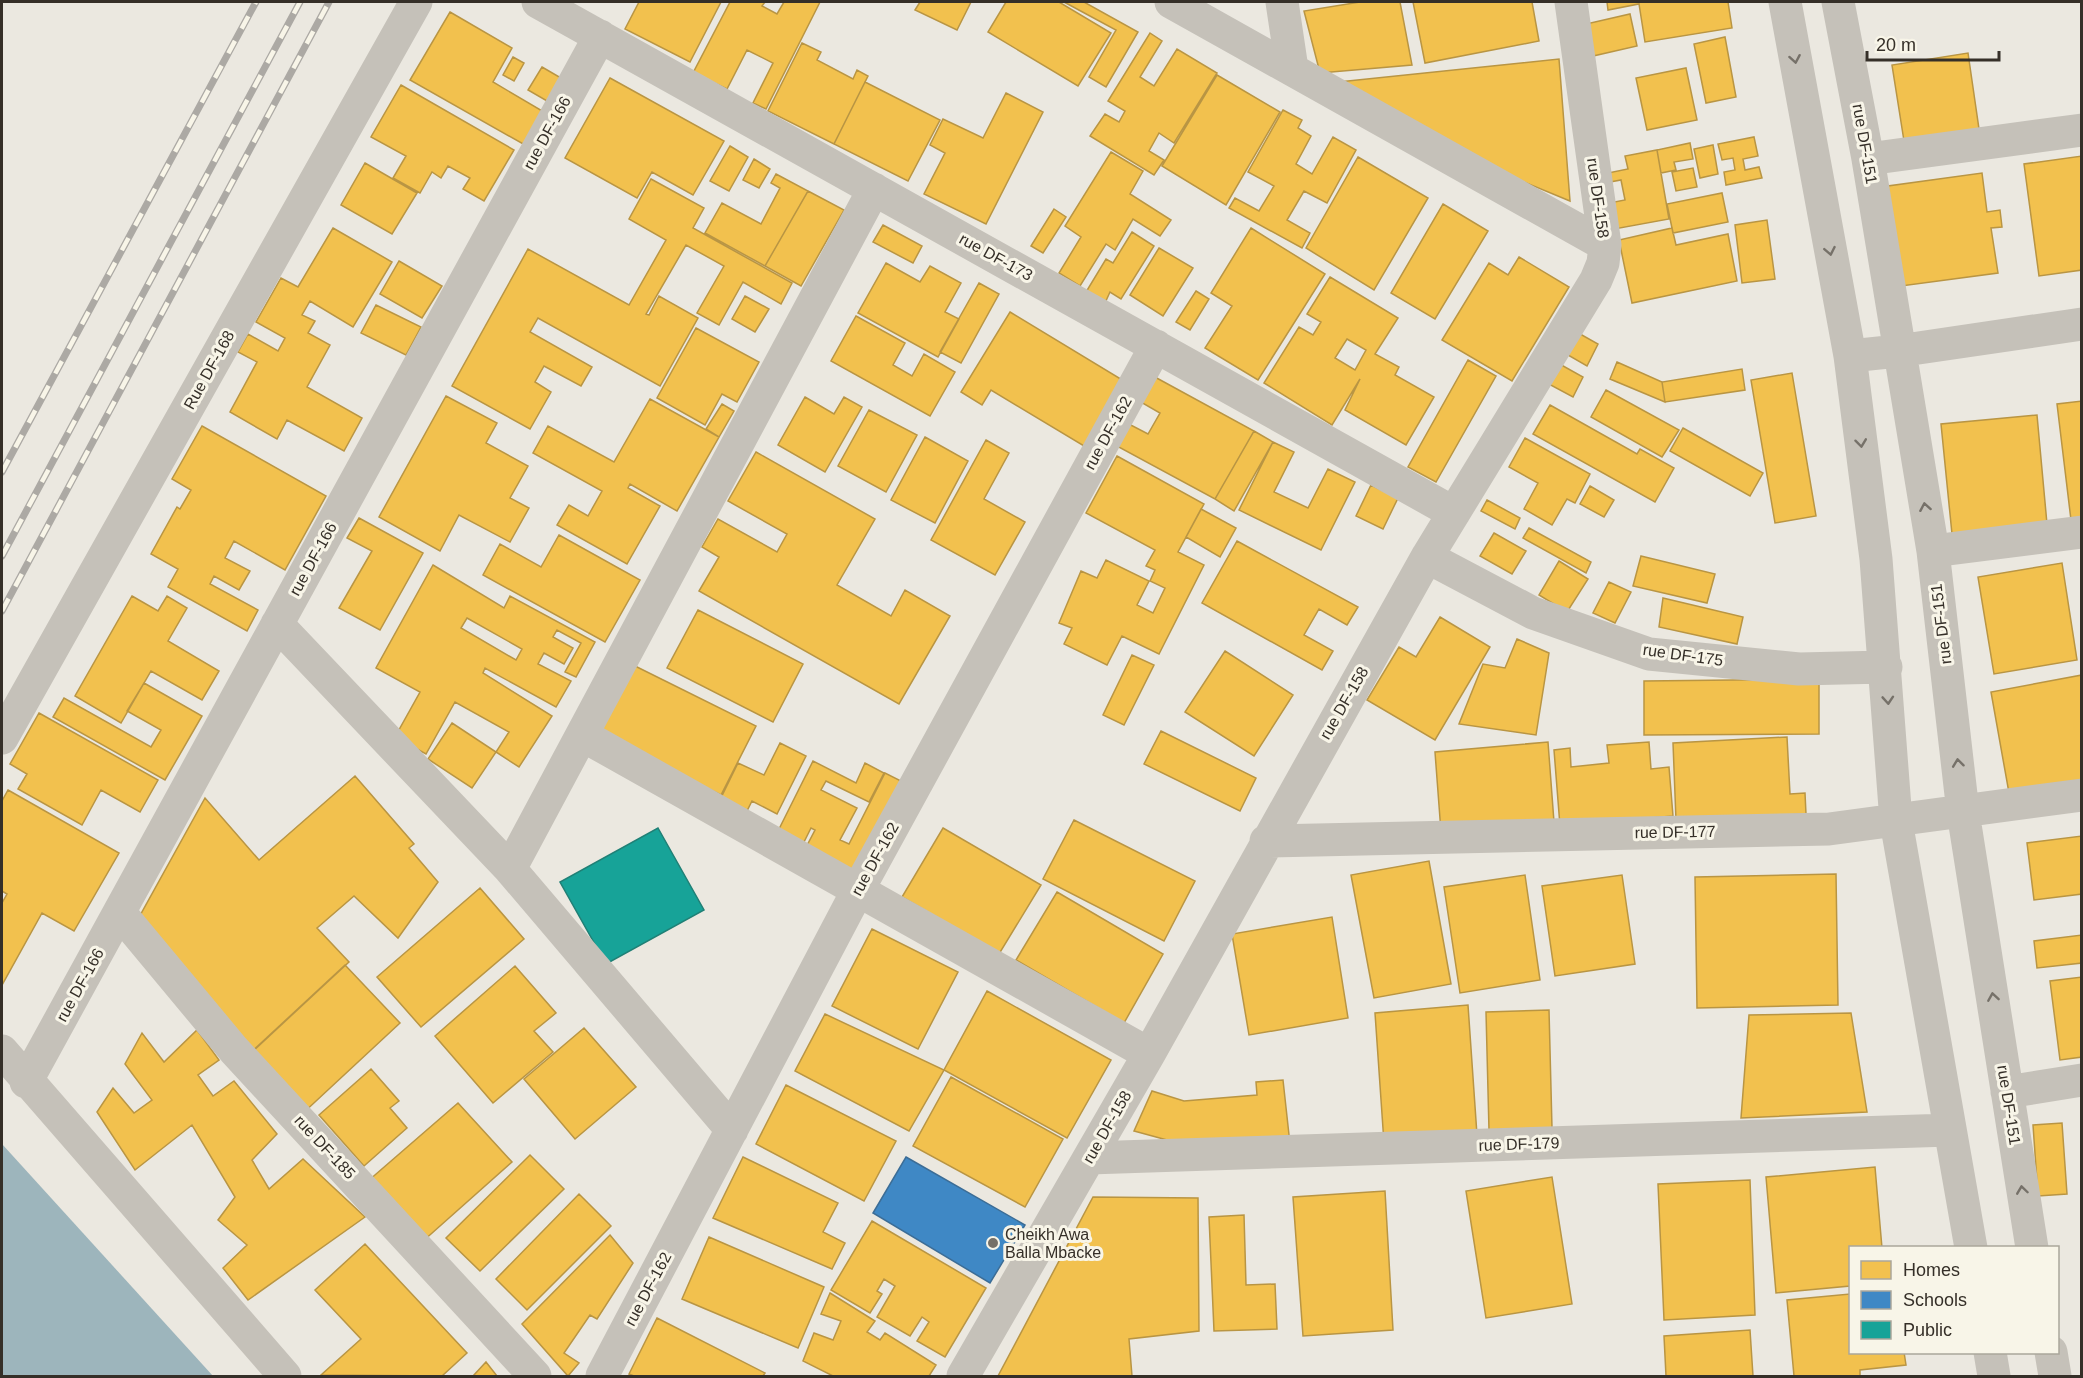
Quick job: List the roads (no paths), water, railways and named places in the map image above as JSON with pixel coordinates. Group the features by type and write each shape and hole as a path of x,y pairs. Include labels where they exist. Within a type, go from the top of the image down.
{"street":[{"name":"Rue DF-168","path":"2,738 416,2"},
{"name":"rue DF-173","path":"538,2 1454,513"},
{"path":"1171,2 1605,245"},
{"path":"1282,2 1292,69"},
{"name":"rue DF-158","path":"963,1377 1149,1054 1266,841 1427,557 1581,309 1603,263 1605,245 1571,2"},
{"path":"1785,2 1850,356 1876,559 1896,821 1971,1246"},
{"name":"rue DF-151","path":"1838,2 1868,159 1932,551 1963,812 2032,1246"},
{"name":"rue DF-166","path":"26,1082 600,36"},
{"path":"1868,159 2082,130"},
{"path":"510,869 874,189"},
{"path":"1850,356 2082,324"},
{"name":"rue DF-162","path":"602,1377 858,890 1156,346"},
{"path":"1932,551 2082,532"},
{"name":"rue DF-175","path":"1427,557 1533,613 1649,654 1799,669 1886,667"},
{"path":"277,624 510,869 732,1130"},
{"path":"582,735 1149,1054"},
{"name":"rue DF-177","path":"1266,841 1829,829 2082,795"},
{"name":"rue DF-185","path":"120,913 234,1050 535,1377"},
{"path":"2,1051 26,1082 285,1377"},
{"path":"2007,1092 2082,1080"},
{"name":"rue DF-179","path":"1089,1158 1950,1130"},
{"path":"1990,1354 1994,1377"},
{"path":"2051,1354 2055,1377"}],"water":[{"path":"2,1144 213,1376 2,1376"}],"railway":[{"path":"2,472 256,2"},
{"path":"2,556 300,2"},
{"path":"2,611 329,2"}],"place":[{"name":"Cheikh Awa Balla Mbacke","path":"993,1243"}]}
